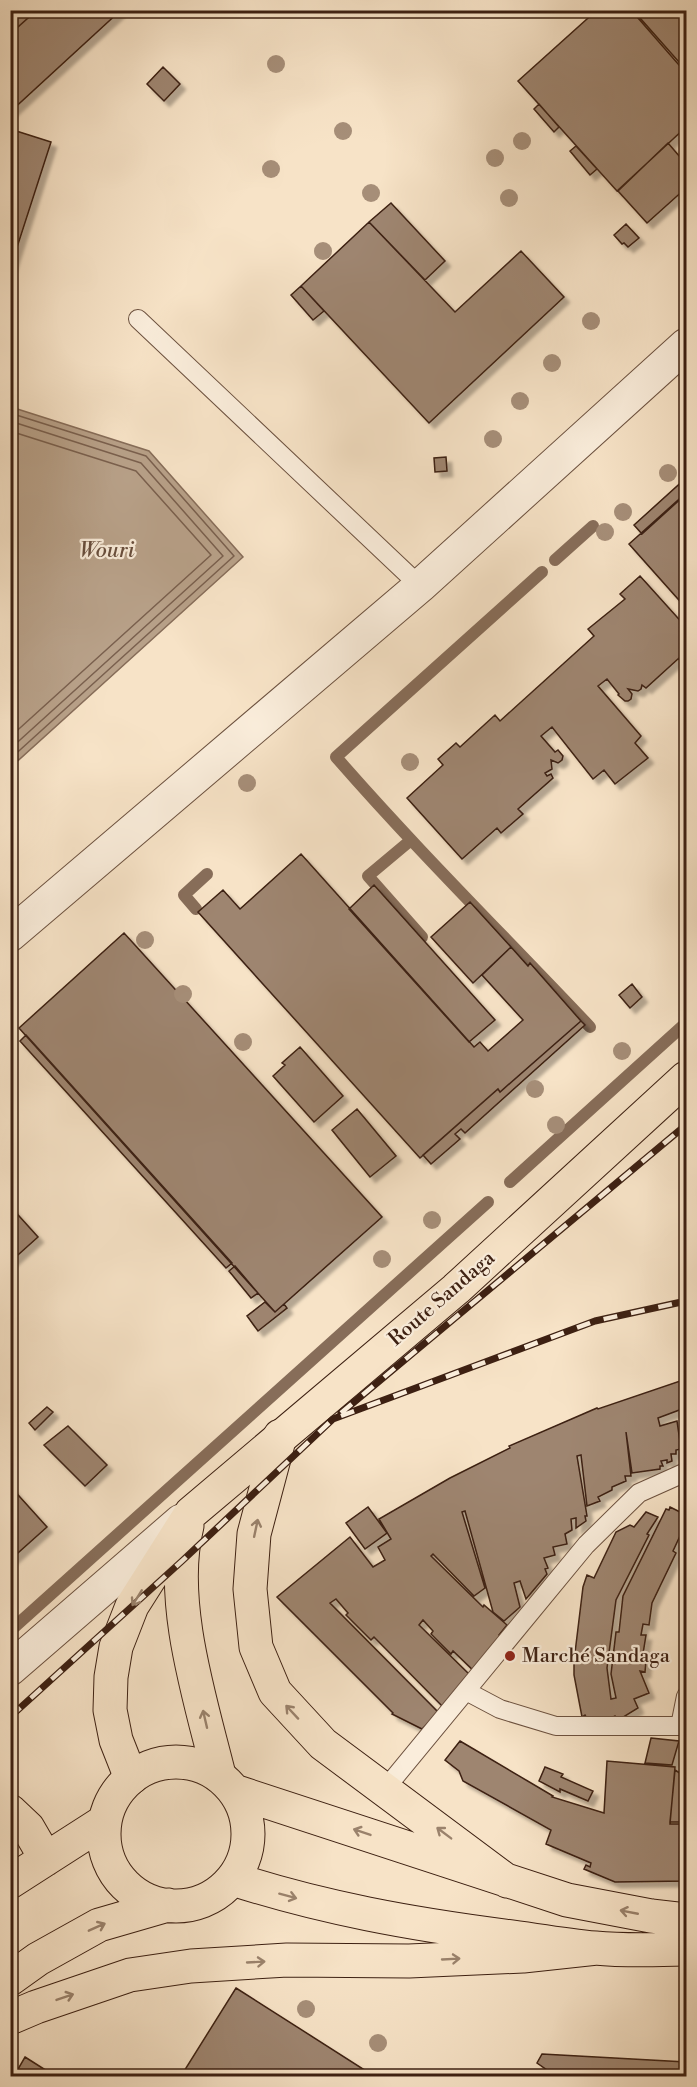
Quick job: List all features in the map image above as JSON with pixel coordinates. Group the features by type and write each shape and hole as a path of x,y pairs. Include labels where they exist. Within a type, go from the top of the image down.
{"main road":[{"name":"Route Sandaga","path":"131,1778 116,1740 110,1710 111,1677 116,1647 132,1606 191,1512 456,1290 687,1078"},
{"path":"280,1437 254,1534 250,1588 256,1647 275,1692 323,1744 507,1881"},
{"path":"10,1979 38,1959 99,1925 168,1905 192,1904 215,1895 233,1879 247,1851 247,1819 226,1783 194,1673 184,1615 182,1561 191,1512"},
{"path":"168,1905 145,1899 126,1886 112,1867 105,1845 105,1821 110,1805 119,1790 131,1778 147,1768 165,1763 184,1762 202,1767 226,1783 567,1900 651,1916 687,1920"},
{"path":"10,1811 28,1828 46,1859"},
{"path":"10,1882 105,1821"},
{"path":"233,1879 284,1895 391,1920 597,1948"},
{"path":"10,2018 130,1975 191,1966 287,1960 420,1961 523,1956 597,1948 687,1949"}],"street":[{"path":"10,934 420,586 687,345"},
{"name":"Route Sandaga","path":"10,1669 191,1512"}],"lane":[{"path":"138,319 420,586"},
{"path":"385,1789 593,1538 639,1493 687,1472"},
{"path":"466,1691 501,1709 556,1726 683,1726 687,1696"}],"water":[{"name":"Wouri","path":"11,407 149,451 243,557 11,767"}],"building":[{"path":"10,10 37,10 10,34"},
{"path":"37,10 121,10 10,112 10,34"},
{"path":"597,10 631,10 686,73 686,127 617,191 518,81"},
{"path":"633,10 686,10 686,70"},
{"path":"163,67 180,84 164,101 147,84"},
{"path":"539,104 559,127 554,132 534,109"},
{"path":"10,129 51,142 10,269"},
{"path":"668,143 686,164 686,188 647,223 618,191"},
{"path":"576,146 597,169 590,175 570,151"},
{"path":"391,203 445,261 425,280 369,222"},
{"path":"369,222 455,312 521,251 564,297 429,423 301,286"},
{"path":"626,224 639,238 628,247 614,235"},
{"path":"301,286 324,311 313,320 291,295"},
{"path":"446,457 447,471 435,472 434,458"},
{"path":"686,478 686,494 642,534 634,525"},
{"path":"686,493 686,608 629,544"},
{"path":"640,576 686,627 686,662 684,664 679,658 646,688 642,685 638,691 628,689 632,694 628,701 618,695 607,679 598,686 641,736 635,743 648,758 615,784 604,770 593,779 552,727 541,736 555,752 558,750 563,756 558,763 551,760 552,769 545,773 547,776 551,774 553,778 518,809 523,814 501,833 497,828 462,859 407,798 443,765 438,759 456,743 460,747 495,715 500,721 594,636 588,629 625,599 620,594"},
{"path":"301,854 474,1047 480,1042 488,1051 523,1020 482,975 511,947 528,966 530,963 581,1021 500,1092 498,1089 420,1158 198,912 223,890 240,909"},
{"path":"374,885 495,1020 469,1042 349,909"},
{"path":"470,902 511,947 473,983 431,937"},
{"path":"124,933 382,1217 275,1312 19,1028"},
{"path":"632,984 642,997 630,1008 619,995"},
{"path":"581,1021 585,1025 465,1133 461,1129 455,1134 460,1139 431,1164 423,1155 498,1089 500,1092"},
{"path":"26,1035 232,1263 226,1268 20,1041"},
{"path":"300,1047 343,1096 314,1122 273,1076 285,1065 282,1063"},
{"path":"357,1109 396,1156 370,1177 332,1130"},
{"path":"10,1206 38,1237 10,1262"},
{"path":"235,1266 258,1293 251,1298 229,1271"},
{"path":"265,1302 275,1312 284,1304 287,1308 258,1331 247,1316"},
{"path":"686,1379 686,1412 684,1413 682,1409 658,1418 660,1426 677,1421 681,1449 676,1450 676,1454 671,1454 672,1461 667,1463 667,1460 661,1461 663,1466 660,1466 660,1469 632,1473 626,1432 631,1476 625,1476 626,1481 598,1497 600,1501 587,1506 581,1455 577,1456 586,1521 576,1528 576,1518 571,1519 572,1530 565,1534 567,1544 553,1547 555,1555 544,1558 548,1568 545,1569 547,1574 526,1599 520,1581 514,1583 520,1607 504,1621 493,1612 465,1511 462,1512 485,1588 474,1596 433,1554 431,1556 483,1607 484,1605 507,1625 499,1635 502,1638 476,1673 453,1651 451,1654 431,1634 433,1631 423,1620 419,1625 471,1676 442,1706 374,1637 371,1640 346,1615 348,1613 336,1599 330,1603 439,1713 422,1729 392,1714 277,1597 350,1537 373,1567 385,1560 378,1547 391,1539 379,1519 450,1478 510,1448 509,1446 597,1408"},
{"path":"47,1407 53,1412 35,1430 29,1423"},
{"path":"68,1426 107,1465 85,1486 44,1445"},
{"path":"10,1486 47,1527 10,1560"},
{"path":"368,1507 387,1533 365,1549 346,1523"},
{"path":"670,1507 686,1515 684,1522 686,1523 673,1551 676,1553 652,1603 649,1625 643,1624 641,1635 646,1635 642,1660 646,1661 645,1672 640,1671 649,1693 634,1699 638,1708 617,1721 615,1716 592,1727 585,1715 582,1717 574,1675 583,1587 587,1575 594,1578 616,1532 630,1525 634,1527 646,1512 658,1517 647,1534 649,1535 616,1600 607,1668 611,1699 616,1698 611,1674 623,1596 666,1509 669,1510"},
{"path":"651,1738 679,1741 672,1765 645,1763"},
{"path":"460,1741 552,1797 604,1813 607,1761 675,1767 670,1824 686,1824 686,1881 615,1882 584,1869 586,1865 590,1867 591,1863 546,1844 551,1830 463,1781 459,1771 445,1760"},
{"path":"545,1767 593,1791 588,1801 560,1789 560,1792 539,1781"},
{"path":"675,1770 686,1777 686,1822 670,1822"},
{"path":"236,1988 374,2076 181,2076"},
{"path":"542,2054 686,2062 686,2076 556,2076 537,2063"},
{"path":"25,2057 55,2076 14,2076"}],"waterway":[{"path":"555,560 593,526"},
{"path":"542,572 336,757 430,860 590,1027"},
{"path":"411,840 368,876 422,937"},
{"path":"196,909 184,895 207,874"},
{"path":"510,1182 686,1023"},
{"path":"10,1631 488,1202"}],"railway":[{"path":"341,1413 686,1125"},
{"path":"10,1717 182,1561 333,1419 595,1321 686,1301"}],"place":[{"name":"Marché Sandaga","path":"510,1656"}]}
